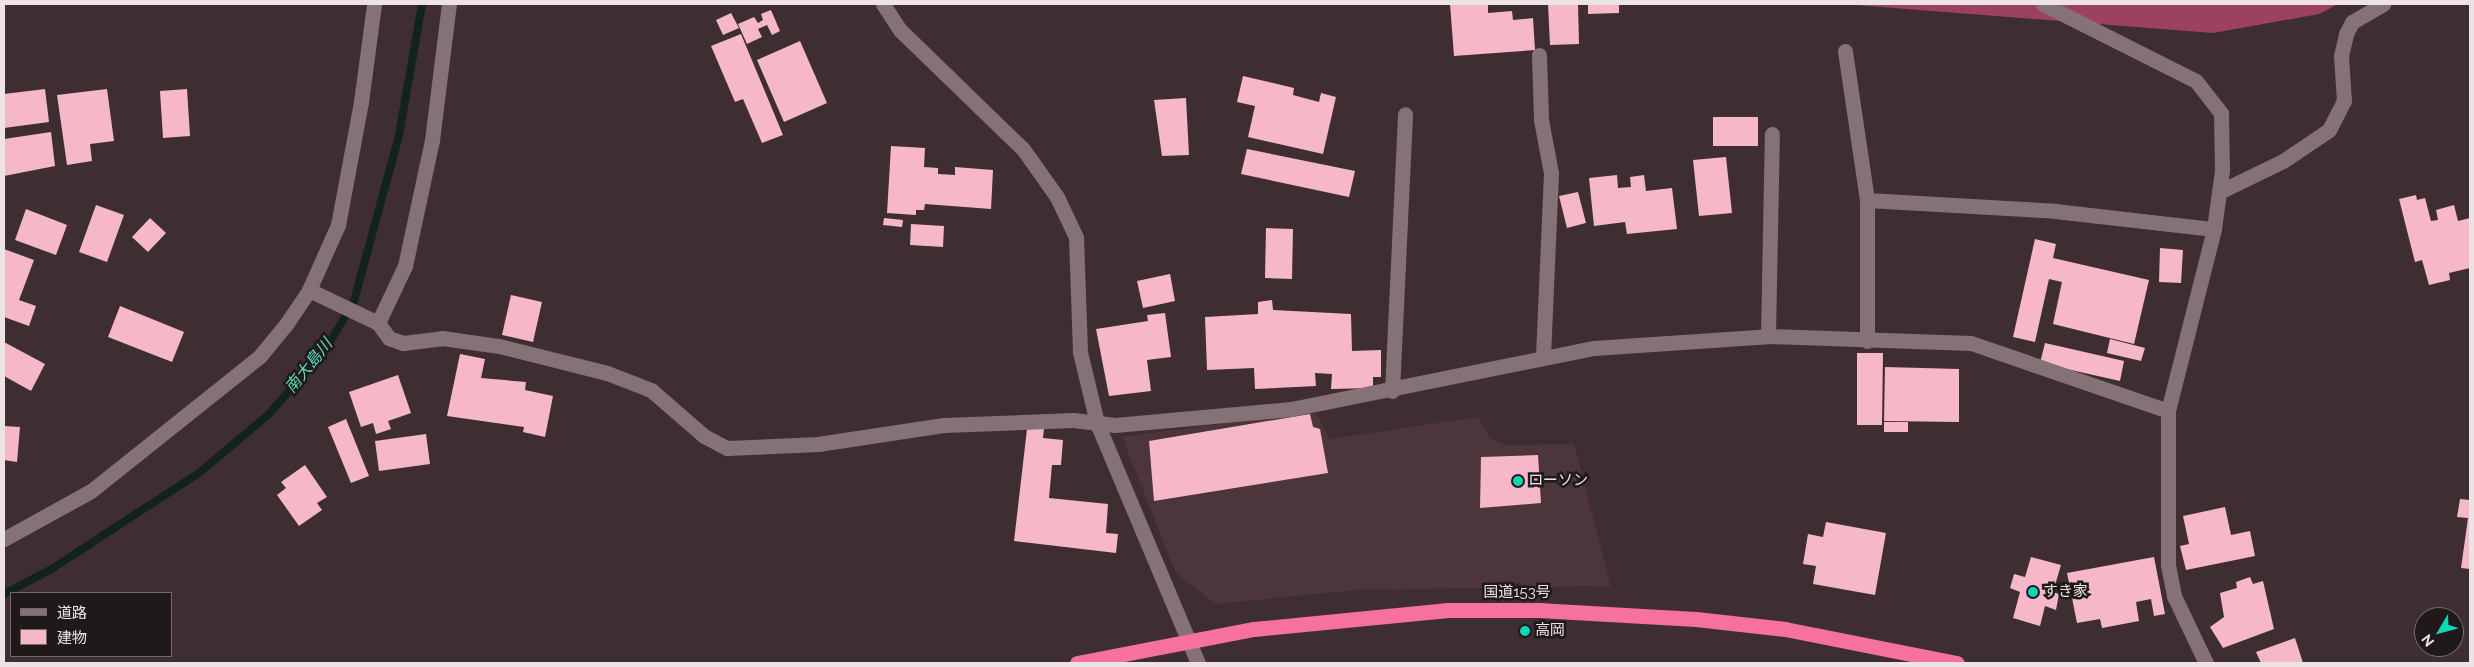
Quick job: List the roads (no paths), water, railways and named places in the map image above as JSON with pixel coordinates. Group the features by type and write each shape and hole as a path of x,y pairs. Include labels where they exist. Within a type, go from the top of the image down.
{"highway":[{"name":"国道153号","path":"1077,663 1189,640 1379,616 1538,610 1696,619 1785,629 1957,663"}],"street":[{"path":"4,539 91,490 260,356 315,293 338,225 361,102 374,4"},
{"path":"378,323 405,266 432,140 449,4"},
{"path":"883,4 900,30 1024,149 1057,197 1076,237 1080,352 1096,423 1198,663"},
{"path":"2043,4 2196,81 2221,113 2219,192 2214,229 2168,412 2168,565 2174,596 2206,663"},
{"path":"2219,192 2283,161 2329,130 2344,101 2341,56 2346,34 2352,22 2383,4"},
{"path":"1845,52 1866,200 1867,341"},
{"path":"1539,55 1541,120 1551,173 1542,358"},
{"path":"1392,391 1405,114"},
{"path":"1768,336 1772,134"},
{"path":"1866,200 2055,212 2214,229"},
{"path":"315,293 378,323 389,338 404,343 442,338 499,346 608,373 651,390 704,436 727,448 818,444 944,425 1096,423 1115,425 1291,409 1392,391 1594,348 1768,336 1867,341 1971,342 2168,412"}],"waterway":[{"name":"南大島川","path":"4,594 50,570 199,473 269,414 326,349 354,301 399,135 422,4"}],"place":[{"name":"ローソン","path":"1518,481"},
{"name":"すき家","path":"2033,592"},
{"name":"高岡","path":"1525,631"}]}
